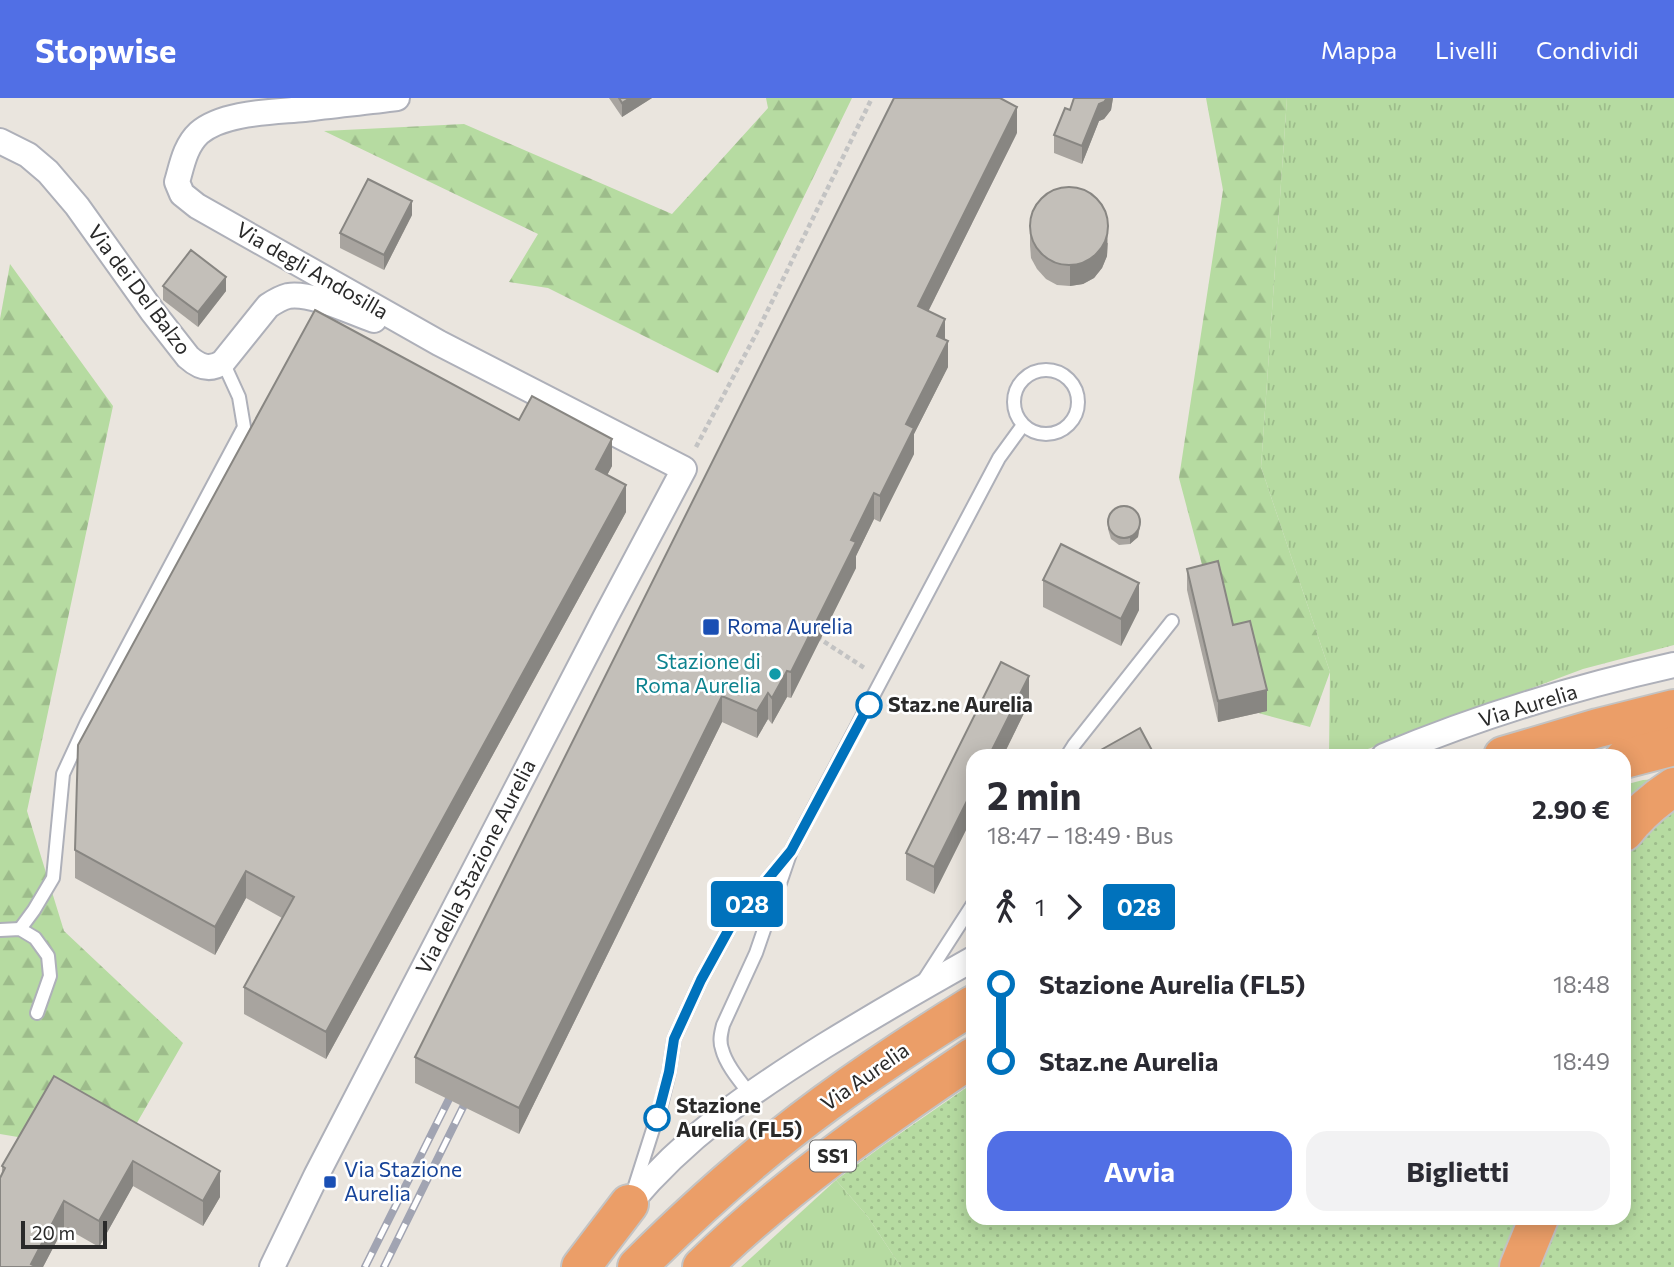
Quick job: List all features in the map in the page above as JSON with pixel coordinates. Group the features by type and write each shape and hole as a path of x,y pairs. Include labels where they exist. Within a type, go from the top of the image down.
{"highway":[{"name":"Via Aurelia","path":"1527,749 1674,709"},
{"path":"1631,757 1674,746"},
{"path":"1631,824 1652,801 1674,787"},
{"name":"Via Aurelia","path":"637,1267 687,1218 809,1115 966,1010"},
{"name":"SS1","path":"702,1267 756,1217 809,1174 966,1062"},
{"path":"581,1267 628,1204"},
{"path":"1519,1267 1536,1225"}],"street":[{"name":"Via degli Andosilla","path":"397,98 256,114 212,125 197,135 186,151 177,182 183,194 197,206 439,343 684,469"},
{"name":"Via dei Del Balzo","path":"0,141 28,155 48,172 77,206 152,311 194,363 208,368 223,362"},
{"path":"223,362 268,306 287,296 311,297 439,343"},
{"name":"Via della Stazione Aurelia","path":"272,1267 341,1128 684,469"},
{"name":"Via Aurelia","path":"1403,749 1505,711 1626,676 1674,666"},
{"name":"Via Aurelia","path":"628,1204 686,1144 750,1094 836,1039 966,963"}],"lane":[{"path":"20,929 53,878 63,774 87,722 244,428 239,397 223,362"},
{"path":"1045,370 1067,377 1074,385 1079,398 1074,419 1066,428 1045,435 1023,425 1014,401 1016,390 1024,378 1045,370"},
{"path":"750,1094 734,1072 722,1049 720,1038 723,1025 757,953 791,851 999,458 1023,425"},
{"path":"1071,749 1172,621"},
{"path":"628,1204 662,1101 674,1039 701,980 734,920 791,851"},
{"path":"918,990 966,915"},
{"path":"0,930 20,929 35,938 48,956 50,976 37,1013"}],"path":[{"path":"684,469 756,334 872,98"},
{"path":"807,631 882,680"}],"green space":[{"path":"766,98 852,98 718,373 548,288 509,282 538,234 324,131 464,124 672,214 768,108"},
{"path":"1206,98 1287,98 1261,467 1330,672 1310,727 1240,708 1179,478 1223,190"},
{"path":"1287,98 1674,98 1674,645 1583,669 1368,749 1329,749 1330,672 1261,467"},
{"path":"10,264 113,406 27,811 64,931 183,1043 119,1154 0,1134 0,319"},
{"path":"1674,778 1674,1267 901,1267 868,1217 836,1180 966,1088 966,1225 1631,1225 1631,783"},
{"path":"836,1180 868,1217 901,1267 741,1267"}],"building":[{"path":"894,98 1000,98 1017,107 918,306 945,319 937,336 948,341 906,424 914,428 880,496 874,493 851,540 856,542 791,672 787,671 772,698 768,693 757,711 722,696 519,1108 415,1057"},
{"path":"1074,98 1107,98 1099,104 1082,146 1054,135 1065,108 1070,110"},
{"path":"368,179 412,201 384,255 340,233"},
{"path":"1069,187 1084,190 1097,198 1105,211 1108,226 1105,241 1097,254 1084,262 1069,265 1054,262 1041,254 1033,241 1030,226 1033,211 1041,198 1054,190"},
{"path":"191,250 226,277 198,312 163,286"},
{"path":"315,310 519,420 532,396 612,439 596,469 626,485 326,1032 244,987 294,897 246,871 215,927 75,850 78,745"},
{"path":"1124,506 1135,511 1140,522 1135,533 1124,538 1113,533 1108,522 1113,511"},
{"path":"1061,544 1139,583 1121,619 1043,580"},
{"path":"1218,561 1233,625 1250,621 1267,690 1218,701 1187,569"},
{"path":"1001,662 1029,676 992,749 966,749 966,803 934,867 906,853"},
{"path":"1140,728 1151,749 1103,749"},
{"path":"54,1076 220,1171 203,1201 133,1161 99,1221 64,1201 31,1264 37,1267 0,1267 0,1178 5,1168 2,1166"}],"railway":[{"path":"365,1267 457,1083"},
{"path":"384,1267 471,1091"}],"bus line":[{"name":"028","path":"657,1118 674,1039 701,980 734,920 791,851 869,705"}],"place":[{"name":"Roma Aurelia","path":"711,627"},
{"name":"Stazione di Roma Aurelia","path":"775,674"},
{"name":"Staz.ne Aurelia","path":"869,705"},
{"name":"Stazione Aurelia (FL5)","path":"657,1118"},
{"name":"Via Stazione Aurelia","path":"330,1182"}]}
